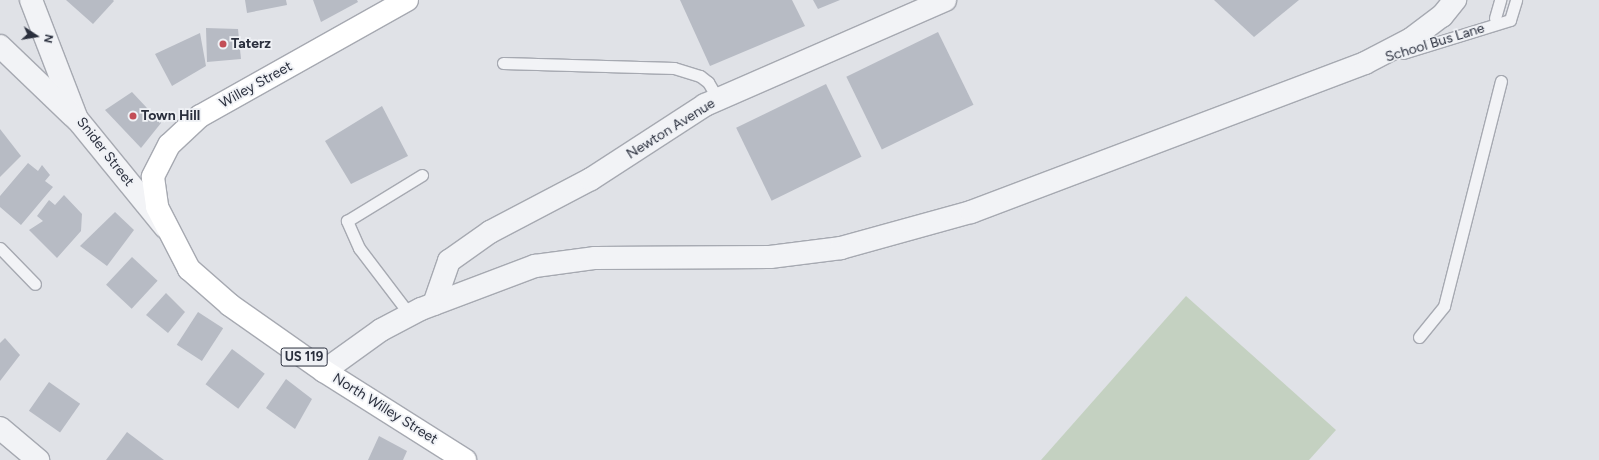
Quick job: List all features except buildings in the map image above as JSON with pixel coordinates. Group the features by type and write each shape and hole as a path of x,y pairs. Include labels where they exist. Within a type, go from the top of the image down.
{"main road":[{"name":"Willey Street","path":"166,229 157,207 153,177 169,145 174,140 200,116 407,0"},
{"name":"North Willey Street","path":"166,229 189,269 230,305 324,371 465,460"}],"street":[{"name":"Snider Street","path":"31,0 77,119 166,229"},
{"name":"Newton Avenue","path":"434,304 449,261 490,232 591,179 718,99 945,0"},
{"path":"324,371 381,330 410,315 434,304 535,266 595,258 770,256 841,248 971,212 1365,63 1411,39 1442,16 1455,0"},
{"path":"0,46 77,119"},
{"path":"0,428 38,460"}],"lane":[{"name":"School Bus Lane","path":"1494,18 1500,0"},
{"name":"School Bus Lane","path":"1340,73 1510,20 1516,0"},
{"path":"503,63 674,68 700,76 708,82 718,99"},
{"path":"1419,337 1444,306 1501,81"},
{"path":"410,315 359,248 347,221 422,175"},
{"path":"0,248 35,284"}],"green space":[{"path":"1186,296 1336,430 1309,460 1041,460"}],"place":[{"name":"Taterz","path":"223,44"},
{"name":"Town Hill","path":"133,116"}]}
